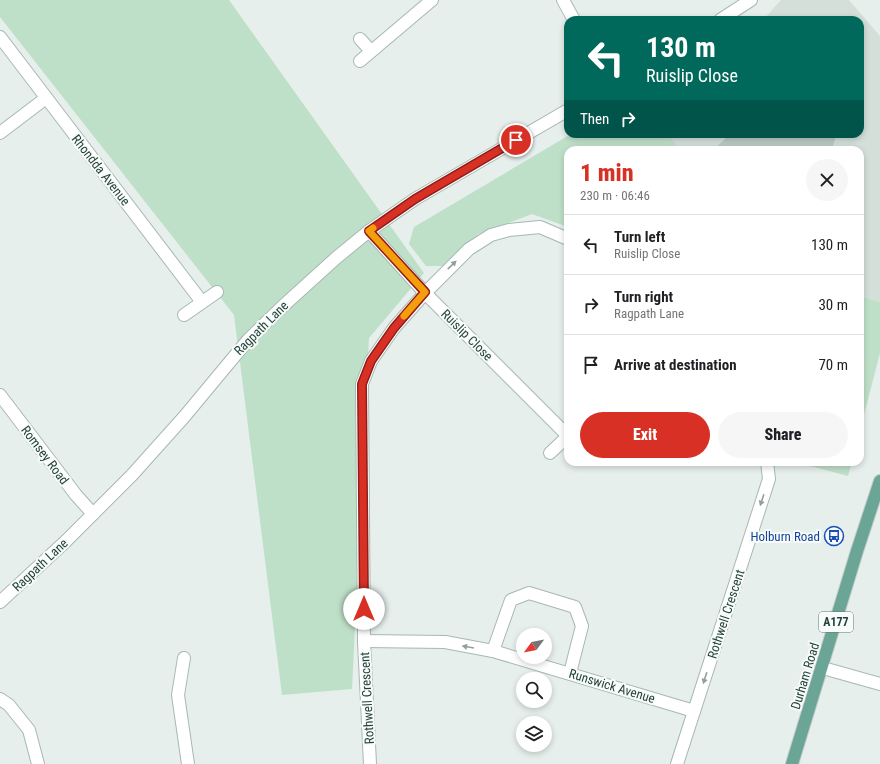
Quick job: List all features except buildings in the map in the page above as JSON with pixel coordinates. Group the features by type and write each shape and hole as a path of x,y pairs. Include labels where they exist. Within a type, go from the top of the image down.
{"main road":[{"name":"Durham Road","path":"792,764 880,481"}],"street":[{"path":"360,60 432,0"},
{"path":"563,0 572,16"},
{"path":"726,16 751,0"},
{"name":"Rhondda Avenue","path":"0,37 202,302"},
{"path":"360,39 371,51"},
{"path":"0,134 46,98"},
{"name":"Ragpath Lane","path":"0,602 66,541 132,475 184,417 248,340 336,258 369,231 415,199 564,112"},
{"name":"Rothwell Crescent","path":"370,764 364,641 362,384 371,361 394,328 425,292 469,249 491,235 509,230 540,227 564,237"},
{"name":"Ruislip Close","path":"369,231 425,292 564,432"},
{"path":"184,315 217,292"},
{"name":"Romsey Road","path":"0,395 76,495 93,514"},
{"name":"Ruislip Close","path":"550,453 564,440"},
{"name":"Rothwell Crescent","path":"677,764 769,480 767,466"},
{"path":"493,651 511,600 529,593 575,607 582,626 570,673"},
{"name":"Runswick Avenue","path":"364,641 444,642 493,651 694,711"},
{"path":"184,658 178,696 188,764"},
{"path":"823,668 880,684"},
{"path":"0,699 9,705 29,730 38,764"}],"shaded area":[{"path":"781,0 849,0 863,16 767,16"},
{"path":"864,17 880,36 880,302 864,297 864,146 677,146 671,138 864,138"}],"green space":[{"path":"0,0 229,0 424,273 369,338 352,689 282,695 234,315 0,17"},
{"path":"564,138 671,138 677,146 564,146 564,226 532,214 478,234 449,266 426,266 409,244 414,227"},
{"path":"864,297 880,302 880,353 864,415"},
{"path":"810,466 851,466 848,476"}],"slow traffic":[{"path":"373,228 369,231 425,292 404,316"}],"place":[{"name":"Holburn Road","path":"834,536"}],"route":[{"path":"364,609 364,437 362,384 371,361 394,328 425,292 369,231 415,199 516,140"}]}
